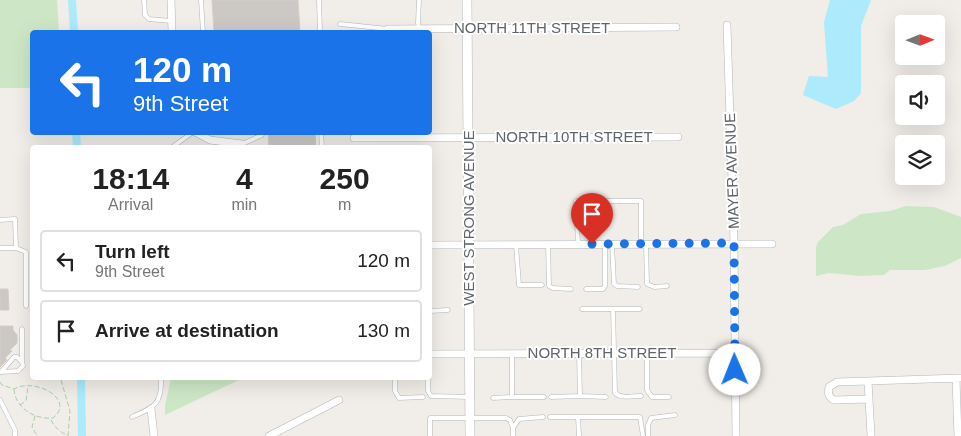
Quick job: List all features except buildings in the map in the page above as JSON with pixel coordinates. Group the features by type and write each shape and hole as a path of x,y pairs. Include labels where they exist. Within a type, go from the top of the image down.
{"street":[{"path":"171,0 172,30"},
{"name":"WEST STRONG AVENUE","path":"468,0 470,436"},
{"name":"MAYER AVENUE","path":"727,25 734,243 736,436"},
{"name":"NORTH 11TH STREET","path":"432,30 467,28 676,27"},
{"path":"200,135 210,140 238,145"},
{"name":"NORTH 10TH STREET","path":"354,138 678,137"},
{"path":"432,245 772,244"},
{"name":"NORTH 8TH STREET","path":"432,354 735,353"},
{"path":"869,399 837,401 830,398 828,393 829,387 837,382 958,379 958,436"},
{"path":"868,381 871,436"},
{"path":"270,436 339,400"},
{"path":"151,409 154,436"}],"lane":[{"path":"144,0 145,14 149,19 172,21"},
{"path":"201,0 203,30"},
{"path":"319,0 320,30"},
{"path":"419,0 418,23 420,30"},
{"path":"340,24 380,30"},
{"path":"175,145 190,135"},
{"path":"245,145 262,135"},
{"path":"578,244 576,201 641,201 647,284 654,287 667,286"},
{"path":"0,220 15,219 16,248"},
{"path":"548,244 549,286 572,289"},
{"path":"609,244 614,284 616,286 638,287"},
{"path":"586,289 603,289 605,286 609,244"},
{"path":"516,245 518,285 542,285"},
{"path":"0,248 16,248 26,252 26,306"},
{"path":"582,309 640,308"},
{"path":"614,309 615,393 622,396 641,396"},
{"path":"432,310 448,310"},
{"path":"1,372 18,371 22,366 22,329"},
{"path":"647,353 647,390 649,395 652,397 669,397"},
{"path":"512,354 512,397"},
{"path":"579,354 580,396"},
{"path":"1,372 14,357 17,357 22,362"},
{"path":"132,417 151,409 162,394 161,380"},
{"path":"395,380 395,391 399,398 423,397"},
{"path":"428,380 428,391 431,396 470,397"},
{"path":"493,398 544,397"},
{"path":"551,397 606,397"},
{"path":"0,400 15,430 15,436"},
{"path":"648,436 648,424 651,418 675,416"},
{"path":"513,436 514,428 519,419 543,417"},
{"path":"578,417 578,436"},
{"path":"550,418 640,417 643,436"},
{"path":"430,436 430,418 506,418 510,420 514,428"}],"path":[{"path":"51,418 60,431 68,435 70,411 61,380"},
{"path":"0,382 2,385 14,389 19,386 28,385 43,387 58,400 61,407 60,410 56,416 51,418 35,416 20,406 14,389"},
{"path":"20,406 26,400 28,385"},
{"path":"35,416 32,427 36,436"}],"green space":[{"path":"0,0 57,0 59,30 30,30 30,88 0,88"},
{"path":"906,206 934,207 961,217 961,258 945,266 925,270 890,270 884,275 861,276 829,273 816,276 816,247 818,242 833,227 843,225 861,214 890,211"},
{"path":"171,380 239,380 165,415"}],"water":[{"path":"830,0 871,0 861,26 861,93 854,101 836,109 803,95 809,76 828,77 824,22"}],"waterway":[{"path":"72,0 74,30"},
{"path":"76,135 77,145"},
{"path":"81,380 82,436"}],"route":[{"path":"592,244 734,243 735,370"}]}
